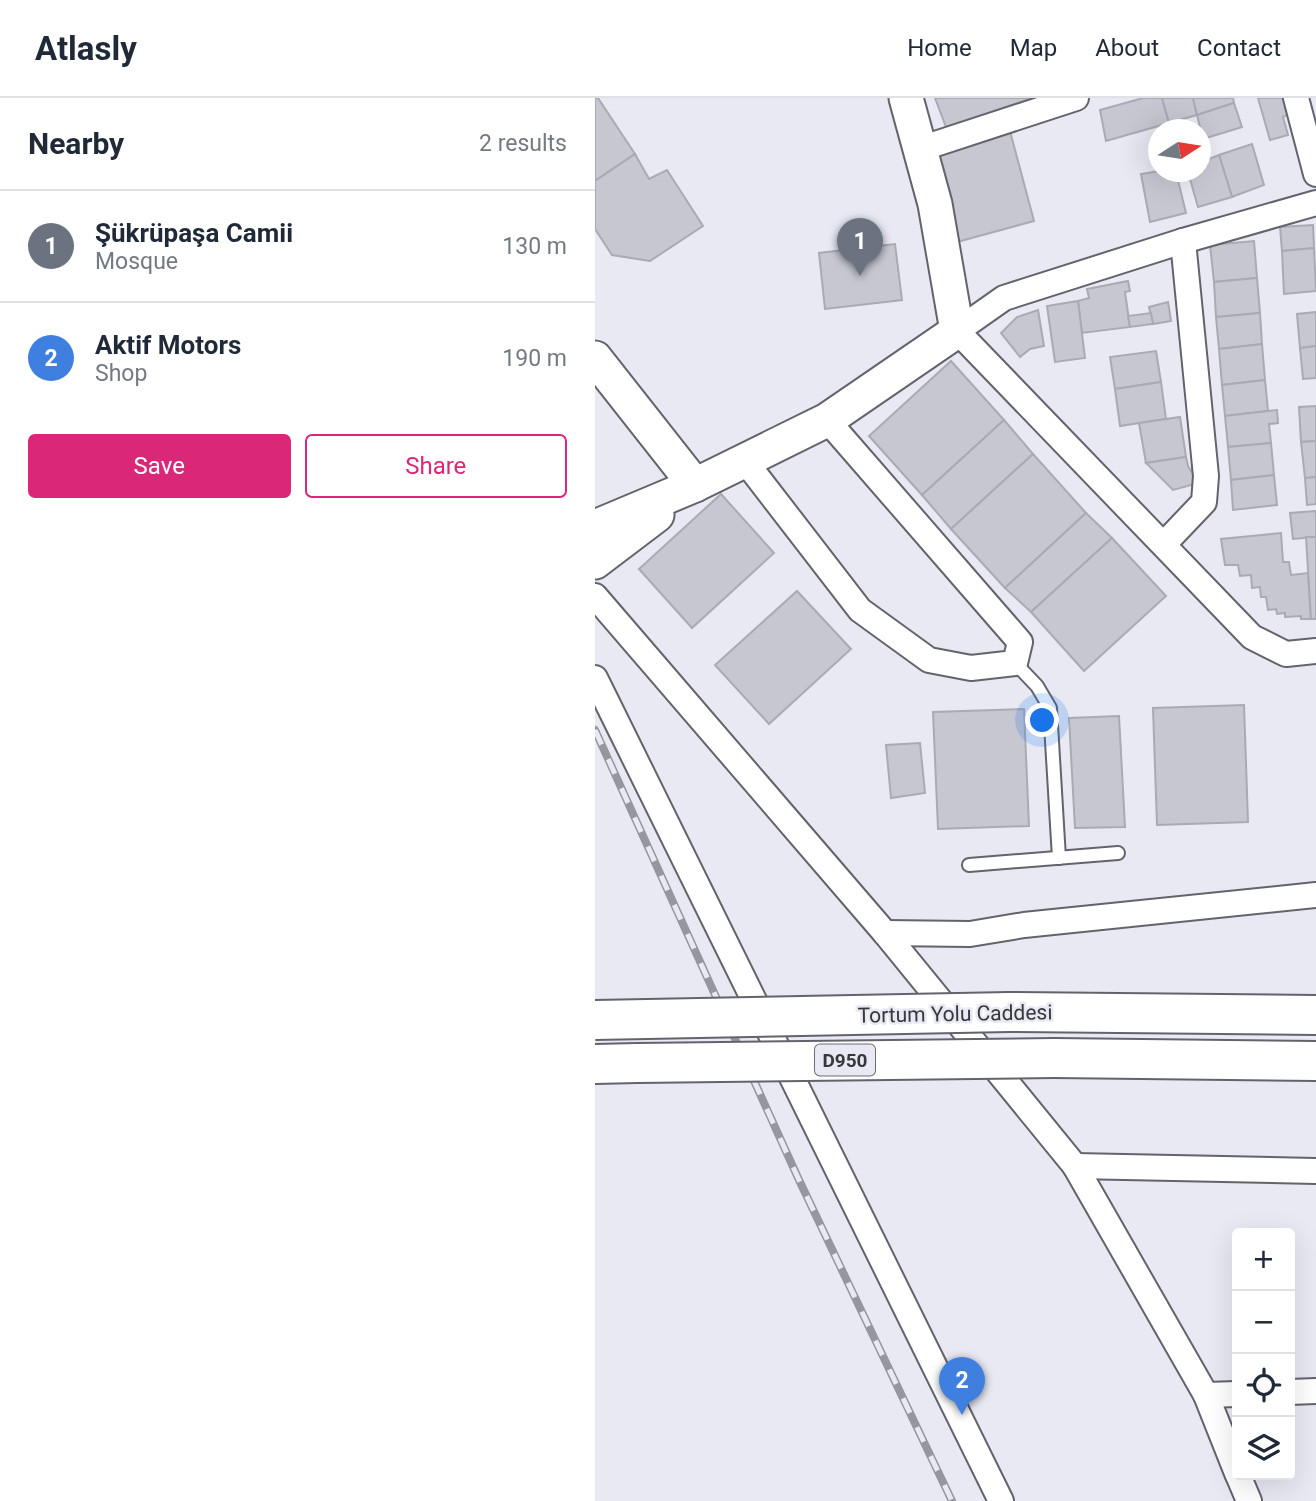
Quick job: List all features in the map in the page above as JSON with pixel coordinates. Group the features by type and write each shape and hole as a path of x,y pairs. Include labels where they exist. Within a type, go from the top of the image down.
{"highway":[{"name":"Tortum Yolu Caddesi","path":"595,1020 1009,1012 1316,1015"},
{"name":"D950","path":"595,1064 1053,1058 1316,1061"}],"street":[{"path":"906,98 935,204 957,331 1252,637 1286,654 1316,651"},
{"path":"920,149 1076,98"},
{"path":"1296,98 1316,173"},
{"path":"595,527 695,485 827,420 1004,298 1183,241 1316,203"},
{"path":"1164,544 1204,502 1206,476 1183,241"},
{"path":"595,358 695,485"},
{"path":"745,461 860,610 929,660 971,668 1015,663 1020,642 827,420"},
{"path":"595,562 695,485"},
{"path":"595,596 885,933 1075,1166 1206,1395 1232,1459"},
{"path":"595,678 1001,1501"},
{"path":"885,933 970,934 1038,924 1316,895"},
{"path":"1075,1166 1316,1171"},
{"path":"1295,1392 1316,1391"},
{"path":"1206,1395 1232,1394"},
{"path":"1240,1480 1249,1501"}],"lane":[{"path":"1015,663 1037,686 1050,708 1059,858"},
{"path":"969,865 1118,853"}],"building":[{"path":"595,98 598,98 635,154 595,181"},
{"path":"935,98 1032,98 946,127"},
{"path":"1143,98 1162,98 1168,119 1148,119 1148,129 1106,141 1100,110"},
{"path":"1162,98 1193,98 1197,115 1168,119"},
{"path":"1193,98 1233,98 1234,103 1197,115"},
{"path":"1258,98 1285,98 1289,114 1283,117 1288,135 1270,140"},
{"path":"1234,103 1242,127 1211,137 1211,119 1198,119 1197,115"},
{"path":"1010,131 1034,221 957,242 936,155"},
{"path":"1252,144 1264,185 1232,197 1219,155"},
{"path":"635,154 649,179 667,170 703,226 650,261 612,255 595,229 595,181"},
{"path":"1219,155 1232,197 1198,207 1191,182 1211,182 1211,158"},
{"path":"1148,173 1148,182 1178,182 1186,213 1150,222 1141,174"},
{"path":"1313,225 1314,248 1282,251 1280,227"},
{"path":"1254,241 1257,278 1214,282 1210,245"},
{"path":"895,244 902,300 825,309 819,253"},
{"path":"1314,248 1316,291 1284,294 1282,251"},
{"path":"1257,278 1260,313 1216,317 1214,282"},
{"path":"1128,281 1130,291 1125,292 1130,327 1082,333 1078,301 1089,298 1087,289"},
{"path":"1078,301 1085,358 1055,362 1047,306"},
{"path":"1168,302 1171,321 1153,324 1149,307"},
{"path":"1038,310 1044,346 1030,349 1020,357 1001,333 1017,317"},
{"path":"1316,312 1316,346 1300,348 1297,314"},
{"path":"1151,313 1153,324 1130,327 1128,316"},
{"path":"1260,313 1262,344 1219,349 1216,317"},
{"path":"1262,344 1265,380 1222,385 1219,349"},
{"path":"1316,346 1316,378 1303,379 1300,348"},
{"path":"1156,351 1161,382 1115,389 1110,357"},
{"path":"951,361 1004,420 922,495 869,436"},
{"path":"1265,380 1268,411 1225,416 1222,385"},
{"path":"1161,382 1166,419 1120,426 1115,389"},
{"path":"1316,406 1316,441 1301,442 1299,407"},
{"path":"1277,410 1278,423 1269,424 1271,443 1228,447 1225,416"},
{"path":"1180,417 1186,457 1146,463 1139,423"},
{"path":"1004,420 1033,454 951,529 922,495"},
{"path":"1316,441 1316,477 1305,478 1301,442"},
{"path":"1271,443 1274,475 1231,480 1228,447"},
{"path":"1033,454 1086,513 1005,588 951,529"},
{"path":"1186,457 1188,466 1199,483 1173,490 1146,463"},
{"path":"1274,475 1277,505 1233,510 1231,480"},
{"path":"1316,477 1316,504 1307,505 1305,478"},
{"path":"721,494 774,553 692,628 639,569"},
{"path":"1316,511 1316,537 1293,539 1290,513"},
{"path":"1086,513 1112,538 1031,612 1005,588"},
{"path":"1281,533 1283,562 1289,562 1291,575 1308,573 1311,619 1301,619 1301,616 1285,617 1285,613 1277,614 1276,609 1268,610 1266,597 1261,597 1260,587 1252,588 1251,575 1240,576 1238,565 1225,565 1221,539"},
{"path":"1306,537 1316,537 1316,619 1311,619"},
{"path":"1112,538 1166,596 1084,671 1031,612"},
{"path":"797,591 851,649 769,724 715,665"},
{"path":"1244,705 1248,822 1157,825 1153,708"},
{"path":"1024,709 1029,826 938,829 933,712"},
{"path":"1119,716 1125,827 1075,828 1069,718"},
{"path":"920,743 925,793 891,798 886,745"}],"railway":[{"path":"595,730 799,1180 952,1501"}],"place":[{"name":"Şükrüpaşa Camii","path":"860,276"},
{"name":"Aktif Motors","path":"962,1415"}]}
